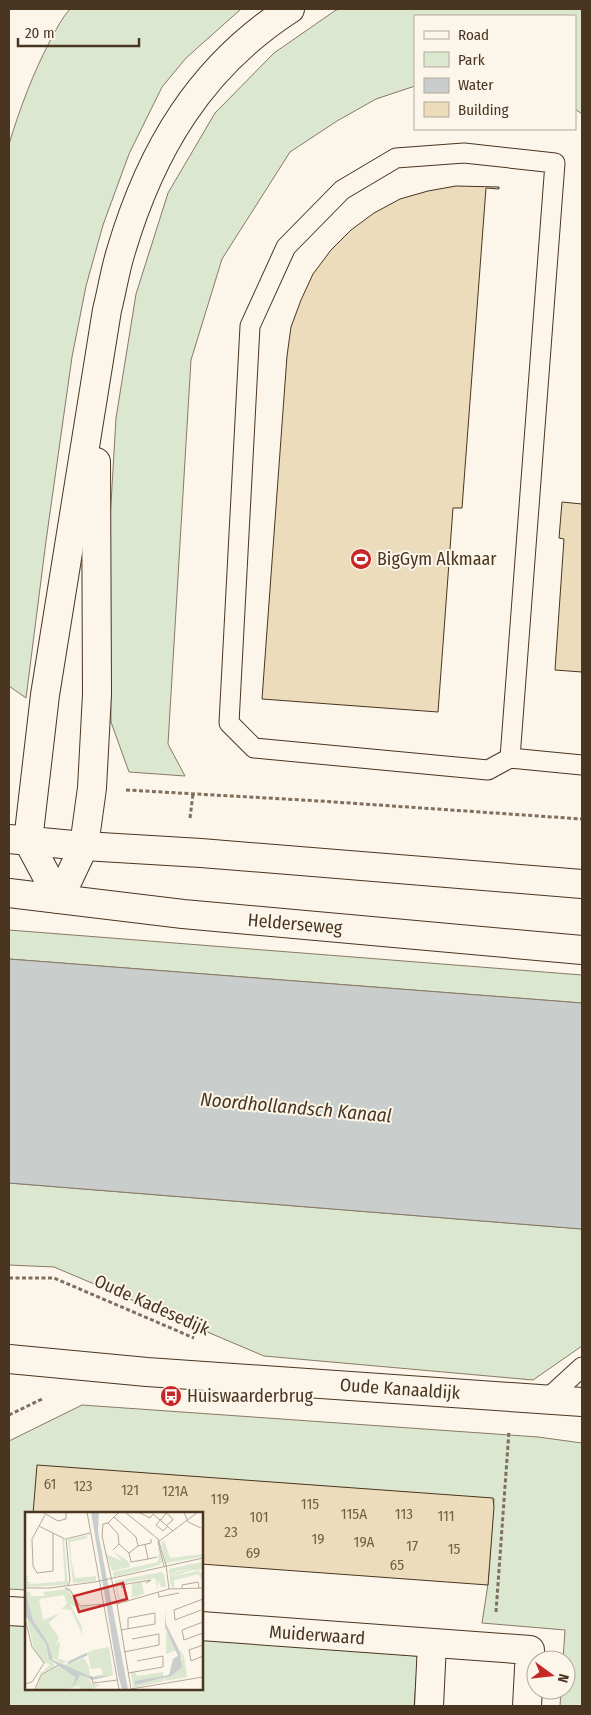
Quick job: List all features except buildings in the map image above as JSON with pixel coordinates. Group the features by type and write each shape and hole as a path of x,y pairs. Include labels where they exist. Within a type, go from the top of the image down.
{"main road":[{"path":"96,381 97,694 92,788 84,846 59,899 18,840 45,695 107,310 121,251 144,186 160,151 198,91 222,63 255,34 290,9"},
{"path":"18,840 582,884"},
{"name":"Helderseweg","path":"9,893 183,914 582,950"},
{"name":"Oude Kanaaldijk","path":"9,1359 147,1372 582,1402"},
{"path":"9,1611 25,1612"},
{"name":"Muiderwaard","path":"202,1626 530,1650 527,1706"},
{"path":"429,1706 432,1644"}],"lane":[{"path":"510,758 555,163 464,153 396,158 342,190 286,247 250,326 229,723 254,748 488,770 510,758 582,765"},
{"path":"547,1399 582,1367"}],"path":[{"path":"92,788 310,800 582,819"},
{"name":"Oude Kadesedijk","path":"9,1278 54,1278 197,1340"},
{"path":"494,1648 511,1397"}],"green space":[{"path":"70,9 241,9 186,58 162,87 129,154 103,225 86,286 72,357 26,698 9,686 9,144 22,104 38,65 64,16"},
{"path":"582,9 582,114 576,110 576,15 414,15 414,86 376,99 337,121 290,152 222,259 191,360 168,744 185,776 129,772 111,722 109,538 116,418 136,294 168,193 215,113 274,53 336,10"},
{"path":"9,930 582,975 582,1003 9,959"},
{"path":"9,1183 582,1229 582,1346 533,1380 264,1356 54,1267 9,1265"},
{"path":"82,1405 538,1437 582,1443 582,1706 560,1706 560,1700 576,1700 576,1650 564,1650 565,1630 482,1623 488,1584 494,1499 42,1466 38,1512 25,1512 25,1590 9,1589 9,1441"},
{"path":"9,1624 25,1625 25,1690 202,1690 202,1639 418,1656 414,1706 9,1706"}],"water":[{"name":"Noordhollandsch Kanaal","path":"9,959 582,1003 582,1229 9,1183"}],"place":[{"name":"BigGym Alkmaar","path":"361,559"},
{"name":"Huiswaarderbrug","path":"171,1396"}]}
